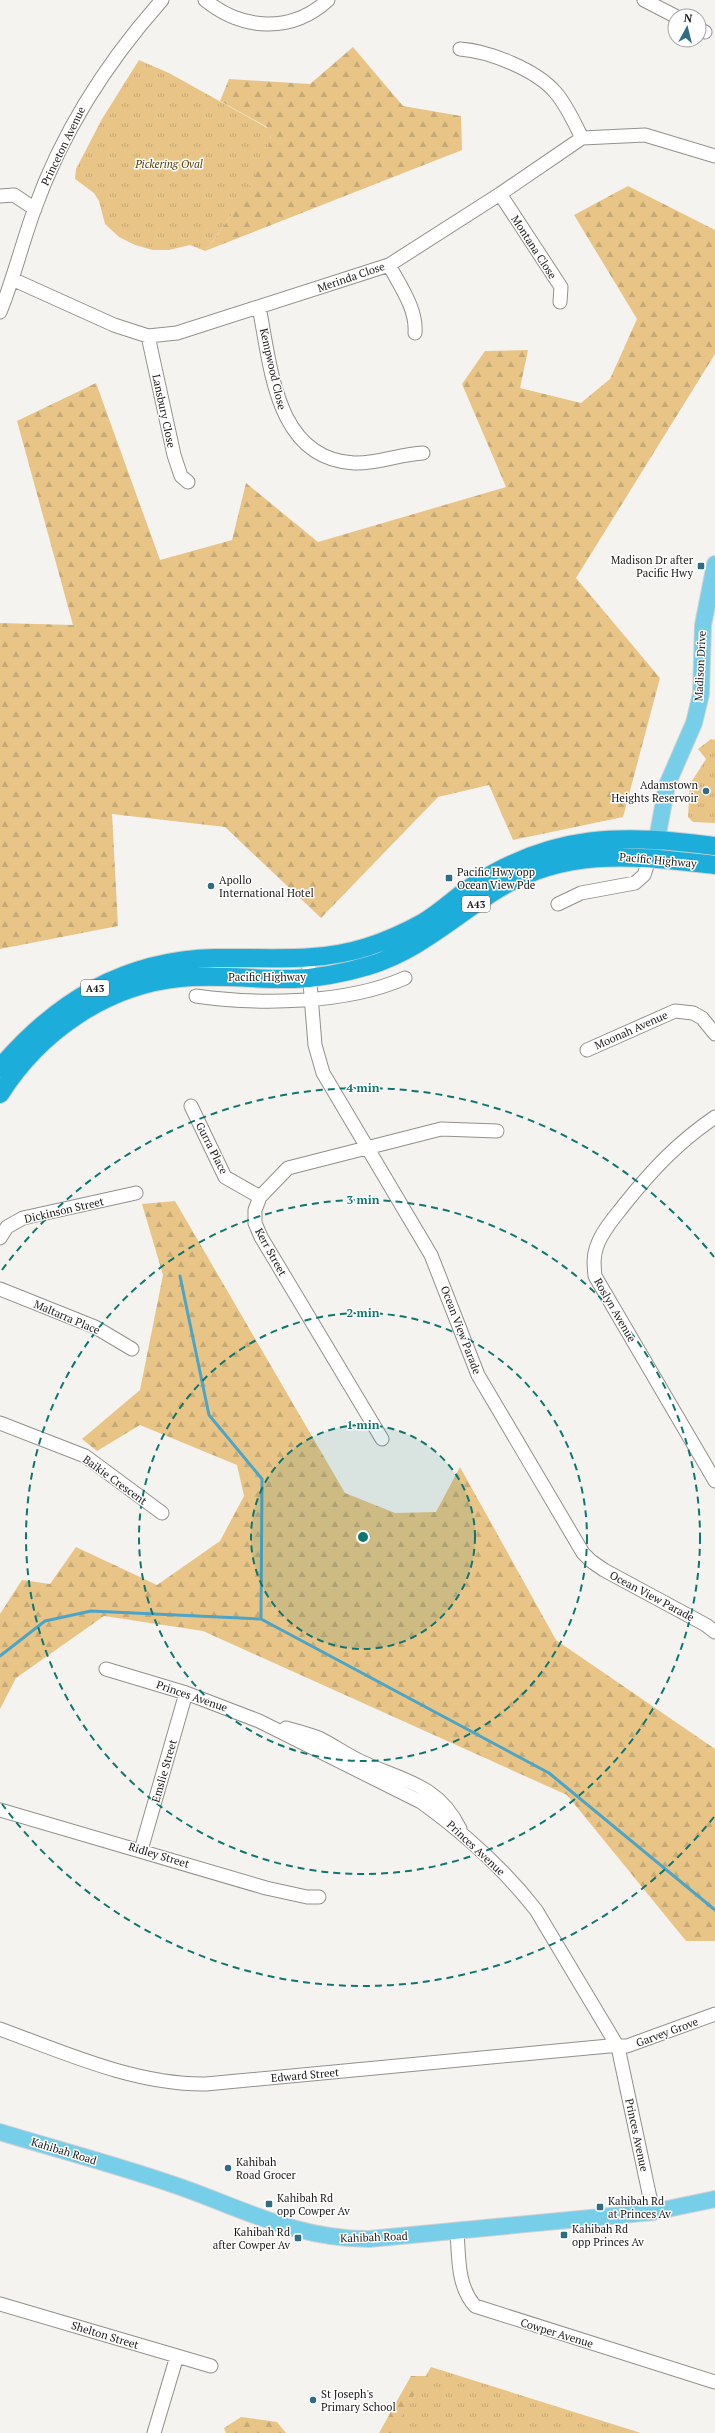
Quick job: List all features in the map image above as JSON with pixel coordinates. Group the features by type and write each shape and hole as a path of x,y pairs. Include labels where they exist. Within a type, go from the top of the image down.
{"highway":[{"name":"Pacific Highway","path":"0,1068 17,1048 57,1011 100,985 130,974 186,959 308,958 338,955 392,938 425,921 473,885 496,872 541,852 562,846 604,839 657,839 715,846"},
{"name":"Pacific Highway","path":"0,1094 12,1074 50,1036 93,1006 123,993 156,982 180,978 310,978 341,973 396,956 422,942 491,893 515,880 539,871 586,859 610,856 650,857 715,865"}],"main road":[{"name":"Madison Drive","path":"650,857 657,839 667,785 694,723 701,694 703,625 715,564"},
{"name":"Kahibah Road","path":"0,2132 179,2186 302,2232 328,2238 369,2239 457,2232 653,2212 715,2199"}],"street":[{"name":"Princeton Avenue","path":"0,312 35,208 60,147 80,110 114,59 162,0"},
{"path":"205,0 229,17 257,24 272,25 300,18 328,0"},
{"path":"644,0 667,12"},
{"path":"460,49 475,50 502,59 542,81 563,101 582,138 645,135 715,156"},
{"name":"Merinda Close","path":"12,279 114,325 148,336 177,333 389,265 500,194 582,138"},
{"name":"Montana Close","path":"500,194 561,287 560,302"},
{"path":"0,196 14,195 35,208"},
{"path":"389,265 410,305 416,325 416,333"},
{"name":"Kempwood Close","path":"259,307 278,400 286,419 302,440 314,450 339,461 353,463 382,461 409,454 423,453"},
{"name":"Lansbury Close","path":"148,336 174,455 181,476 188,482"},
{"path":"558,904 581,893 635,883 644,875 650,857"},
{"name":"Ocean View Parade","path":"308,958 318,1059 323,1073 432,1255 478,1375 583,1553 604,1570 706,1625 715,1632"},
{"name":"Pacific Highway","path":"196,996 251,1001 311,999 374,990 405,978"},
{"name":"Moonah Avenue","path":"587,1050 675,1011 693,1013 702,1018 715,1034"},
{"name":"Gurra Place","path":"191,1106 225,1177 260,1197"},
{"name":"Roslyn Avenue","path":"715,1117 677,1145 656,1166 602,1235 596,1247 594,1263 595,1276 715,1481"},
{"name":"Kerr Street","path":"382,1439 261,1237 255,1223 255,1210 260,1197 288,1168 441,1129 497,1131"},
{"name":"Dickinson Street","path":"0,1238 7,1227 23,1218 136,1194"},
{"name":"Maltarra Place","path":"0,1289 95,1327 132,1349"},
{"name":"Baikie Crescent","path":"0,1423 85,1456 162,1513"},
{"name":"Princes Avenue","path":"106,1668 186,1692 259,1721 421,1802 462,1834 520,1890 536,1910 618,2047 653,2212"},
{"name":"Emslie Street","path":"141,1850 186,1692"},
{"name":"Ridley Street","path":"0,1810 141,1850 266,1888 307,1897 319,1897"},
{"name":"Garvey Grove","path":"618,2047 627,2046 715,2014"},
{"name":"Edward Street","path":"0,2029 95,2063 156,2081 178,2084 206,2084 618,2047"},
{"name":"Cowper Avenue","path":"457,2232 462,2286 467,2298 475,2306 715,2382"},
{"name":"Shelton Street","path":"0,2304 211,2366"},
{"path":"154,2433 177,2356"}],"green space":[{"path":"353,47 403,106 461,116 462,150 205,251 225,225 251,182 271,136 267,127 220,101 229,79 310,84"},
{"name":"Pickering Oval","path":"139,60 169,73 271,130 264,158 256,175 246,193 205,251 190,245 169,250 153,250 135,245 119,237 105,224 99,201 94,193 75,179 76,169 102,119"},
{"path":"628,186 715,230 715,354 576,578 660,678 623,817 513,840 489,785 438,797 321,918 225,827 112,814 118,926 0,949 0,623 73,625 17,421 96,383 160,560 232,540 246,483 318,542 506,487 462,384 485,351 528,350 520,388 581,403 610,379 637,319 574,215"},
{"path":"711,739 715,740 715,823 693,822 688,817 690,784 706,759 698,749"},
{"path":"175,1201 345,1493 395,1513 436,1512 460,1467 556,1640 715,1749 715,1941 686,1941 567,1795 203,1631 104,1616 16,1678 0,1709 0,1614 22,1580 50,1584 76,1547 157,1585 220,1541 244,1496 237,1465 140,1425 97,1451 82,1439 140,1390 163,1275 142,1204"},
{"path":"431,2367 641,2433 391,2433"},
{"path":"411,2376 435,2376 437,2433 379,2433"},
{"path":"241,2417 277,2422 286,2433 226,2433 224,2428"}],"waterway":[{"path":"180,1276 209,1415 262,1479 261,1619"},
{"path":"0,1656 45,1621 91,1611 261,1619 549,1773 715,1910"}],"place":[{"name":"Madison Dr after Pacific Hwy","path":"701,566"},
{"name":"Adamstown Heights Reservoir","path":"706,791"},
{"name":"Pacific Hwy opp Ocean View Pde","path":"449,878"},
{"name":"Apollo International Hotel","path":"211,886"},
{"name":"Kahibah Road Grocer","path":"228,2168"},
{"name":"Kahibah Rd opp Cowper Av","path":"269,2204"},
{"name":"Kahibah Rd at Princes Av","path":"600,2207"},
{"name":"Kahibah Rd opp Princes Av","path":"564,2235"},
{"name":"Kahibah Rd after Cowper Av","path":"298,2238"},
{"name":"St Joseph's Primary School","path":"313,2400"}]}
